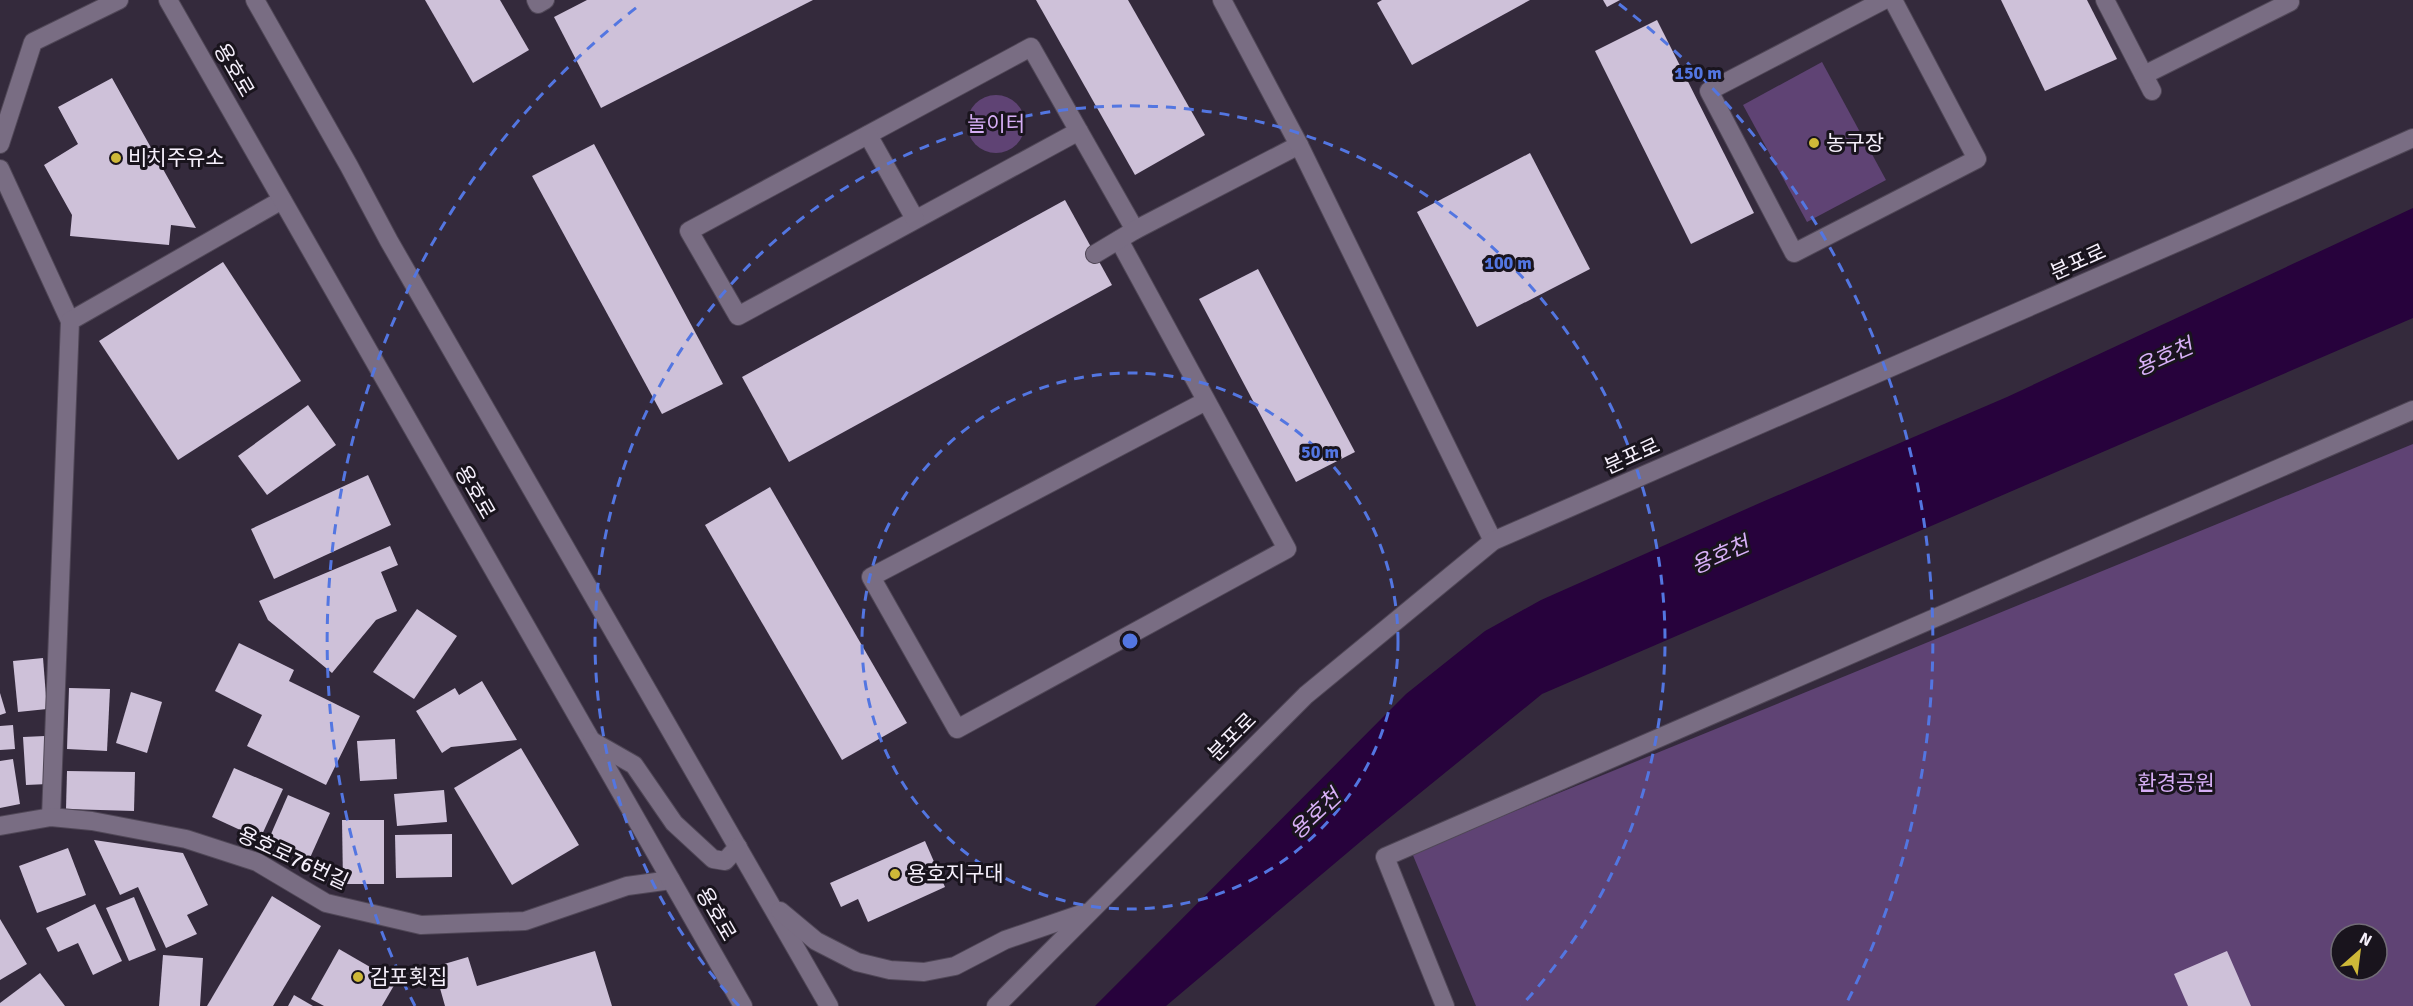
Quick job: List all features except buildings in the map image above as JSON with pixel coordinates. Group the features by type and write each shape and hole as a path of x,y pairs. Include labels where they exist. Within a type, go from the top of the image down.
{"main road":[{"path":"0,144 33,42 119,0"},
{"name":"용호로","path":"168,0 742,1006"},
{"path":"255,0 389,241 829,1006"},
{"path":"536,0 538,4 545,0"},
{"path":"1222,0 1299,145 1493,541"},
{"path":"1884,0 1709,91 1794,253 1977,159 1893,0"},
{"path":"2105,0 2152,91"},
{"path":"2144,75 2290,2 2289,0"},
{"path":"1079,130 738,316 689,231 1031,47 1079,130 1135,230"},
{"path":"868,135 915,219"},
{"name":"분포로","path":"996,1006 1088,911 1306,695 1493,541 2413,138"},
{"path":"1095,254 1135,230 1299,145"},
{"path":"0,169 70,321 51,817"},
{"path":"70,321 282,200"},
{"path":"1119,240 1287,549 957,729 872,577 1206,401"},
{"path":"1445,1006 1385,857 2413,410"},
{"path":"590,740 634,765 674,823 713,859 725,861 738,847"},
{"name":"용호로76번길","path":"0,826 51,817 92,821 186,839 257,862 326,903 421,925 525,921 627,886 671,880"},
{"path":"770,903 816,941 857,962 890,970 924,972 955,966 1005,940 1088,911"}],"green space":[{"name":"농구장","path":"1822,62 1886,180 1807,222 1743,105"},
{"name":"놀이터","path":"996,95 1007,97 1020,108 1025,124 1023,135 1012,148 996,153 985,151 972,140 967,124 969,113 980,100"},
{"name":"환경공원","path":"2413,444 2413,1006 1476,1006 1412,853"}],"water":[{"name":"용호천","path":"2413,208 2413,318 1542,694 1366,837 1166,1006 1095,1006 1406,694 1485,631 1541,600 2007,397"}],"place":[{"name":"농구장","path":"1814,143"},
{"name":"비치주유소","path":"116,158"},
{"name":"용호지구대","path":"895,874"},
{"name":"감포횟집","path":"358,977"}]}
